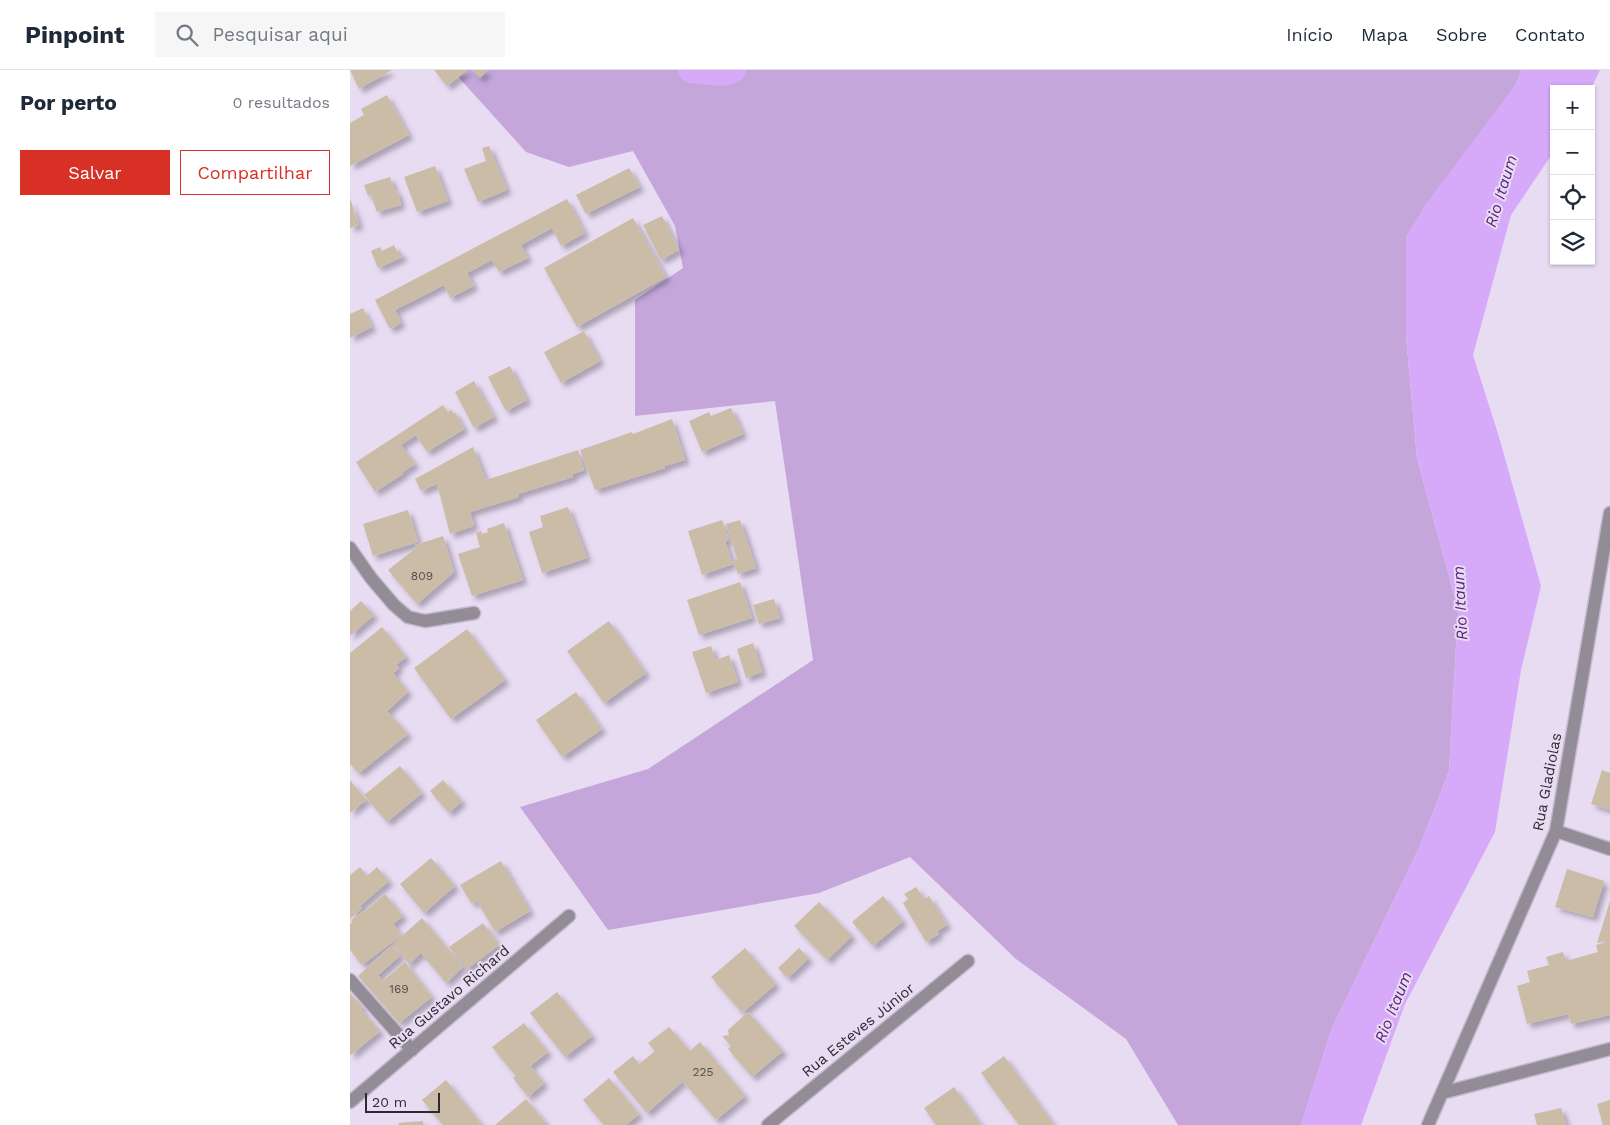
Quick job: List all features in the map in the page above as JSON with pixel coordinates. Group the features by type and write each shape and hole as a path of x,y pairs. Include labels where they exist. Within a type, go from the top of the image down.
{"street":[{"name":"Rua Gladiolas","path":"1428,1125 1556,831 1606,560 1610,513"},
{"path":"350,548 371,578 394,605 408,617 425,622 474,613"},
{"path":"1556,831 1610,849"},
{"name":"Rua Gustavo Richard","path":"350,1102 569,916"},
{"name":"Rua Esteves Júnior","path":"768,1125 968,961"},
{"path":"350,980 412,1050"},
{"path":"1442,1093 1610,1048"}],"shaded area":[{"path":"452,70 1521,70 1517,83 1406,237 1406,336 1417,458 1458,610 1449,771 1419,848 1332,1028 1301,1125 1178,1125 1126,1039 1016,959 910,857 819,893 608,930 520,807 648,769 813,660 775,401 635,416 635,300 683,268 675,226 633,151 569,167 526,152"}],"water":[{"name":"Rio Itaum","path":"1521,70 1600,70 1593,85 1550,85 1550,157 1511,215 1473,355 1499,437 1541,586 1521,670 1495,832 1405,1004 1361,1125 1301,1125 1332,1028 1419,848 1449,771 1458,610 1417,458 1406,336 1406,237 1425,205 1517,83"}],"building":[{"path":"350,70 392,70 359,89"},
{"path":"434,70 468,70 447,86"},
{"path":"472,70 488,70 480,78"},
{"path":"387,95 409,135 350,166 350,123 364,115 361,109"},
{"path":"489,146 507,190 478,202 464,169 486,161 482,148"},
{"path":"435,166 448,201 417,212 404,177"},
{"path":"629,168 640,187 586,214 576,195"},
{"path":"390,177 395,191 397,190 401,205 377,212 371,195 368,196 364,185"},
{"path":"350,198 359,225 350,228"},
{"path":"567,199 585,233 561,246 552,228 521,245 528,258 499,272 492,260 467,273 474,286 450,298 444,285 395,310 401,323 390,329 375,300"},
{"path":"662,216 679,250 661,260 643,225"},
{"path":"633,218 666,277 577,327 544,268"},
{"path":"394,245 397,252 400,251 403,257 378,268 371,251 380,247 382,251"},
{"path":"363,308 372,327 350,338 350,314"},
{"path":"584,331 600,361 561,383 544,352"},
{"path":"510,366 527,400 506,411 488,377"},
{"path":"474,381 494,417 474,428 455,392"},
{"path":"443,405 448,412 452,410 454,414 455,412 464,429 427,452 416,435 401,445 415,464 375,492 356,462"},
{"path":"731,408 743,434 702,452 689,421 709,412 711,416"},
{"path":"672,419 685,460 595,490 580,450 632,432 633,434"},
{"path":"473,447 486,480 578,450 584,470 573,474 573,477 518,494 519,497 470,512 474,526 450,534 437,484 421,491 415,479"},
{"path":"568,507 587,558 542,573 529,532 543,527 540,516"},
{"path":"408,510 418,542 373,556 363,524"},
{"path":"722,520 729,540 725,541 733,564 702,575 688,531"},
{"path":"740,520 756,568 738,574 733,560 737,559 726,524"},
{"path":"504,523 523,580 472,596 458,554 480,547 476,533 481,531 482,534 488,532 487,529"},
{"path":"443,536 454,572 417,604 388,570 417,547 415,545"},
{"path":"740,582 752,618 699,635 687,600"},
{"path":"774,599 780,618 759,624 753,605"},
{"path":"361,601 374,615 350,636 350,611"},
{"path":"609,621 646,673 604,703 567,651"},
{"path":"382,627 406,657 396,665 399,668 393,673 408,692 387,711 408,734 359,773 350,764 350,653"},
{"path":"467,629 505,680 451,719 414,668"},
{"path":"753,643 762,672 746,678 737,649"},
{"path":"711,646 716,660 729,655 738,682 706,693 692,652"},
{"path":"576,692 602,729 562,757 536,720"},
{"path":"400,766 422,793 387,822 364,795"},
{"path":"1602,770 1610,773 1610,810 1591,804"},
{"path":"350,780 366,800 350,813"},
{"path":"443,780 462,801 449,813 430,791"},
{"path":"431,858 455,886 424,913 400,884"},
{"path":"501,861 530,911 495,932 477,901 472,904 460,885"},
{"path":"360,867 367,876 377,867 389,881 360,906 362,908 350,919 350,875"},
{"path":"1567,869 1604,881 1593,917 1555,907"},
{"path":"916,887 924,899 929,896 947,925 937,931 939,934 926,942 903,903 908,899 904,894"},
{"path":"385,894 403,916 393,924 402,935 362,965 350,950 351,920 364,912"},
{"path":"883,896 903,921 873,946 852,922"},
{"path":"1610,901 1610,940 1597,943"},
{"path":"819,902 852,936 827,960 794,926"},
{"path":"422,918 463,967 446,983 421,953 409,964 393,944"},
{"path":"483,923 499,945 467,969 449,947"},
{"path":"1610,941 1610,1015 1571,1024 1568,1014 1527,1024 1517,986 1530,982 1527,971 1549,965 1546,957 1563,952 1566,961 1598,952 1596,945"},
{"path":"392,945 400,956 378,975 383,981 405,962 432,997 399,1023 358,976"},
{"path":"745,948 776,984 742,1013 711,977"},
{"path":"799,948 809,958 788,978 778,968"},
{"path":"557,992 592,1036 565,1057 530,1013"},
{"path":"350,993 363,1007 361,1009 380,1031 351,1055 350,1053"},
{"path":"748,1012 783,1051 752,1077 728,1049 731,1046 722,1036 729,1035 728,1030"},
{"path":"524,1023 548,1052 530,1066 544,1083 528,1097 513,1078 516,1076 492,1047"},
{"path":"669,1027 690,1051 700,1042 745,1096 716,1120 676,1073 682,1082 647,1113 613,1072 633,1056 639,1064 655,1051 648,1043"},
{"path":"1004,1056 1054,1125 1019,1125 981,1073"},
{"path":"609,1078 639,1114 626,1125 604,1125 583,1100"},
{"path":"446,1080 482,1125 443,1125 422,1100"},
{"path":"954,1087 981,1125 936,1125 924,1108"},
{"path":"526,1099 546,1123 543,1125 495,1125"},
{"path":"1610,1100 1610,1125 1603,1125 1597,1104"},
{"path":"1561,1108 1566,1125 1537,1125 1534,1114"},
{"path":"423,1121 423,1125 399,1125 398,1123"}],"waterway":[{"path":"691,70 722,73 733,70"}]}
